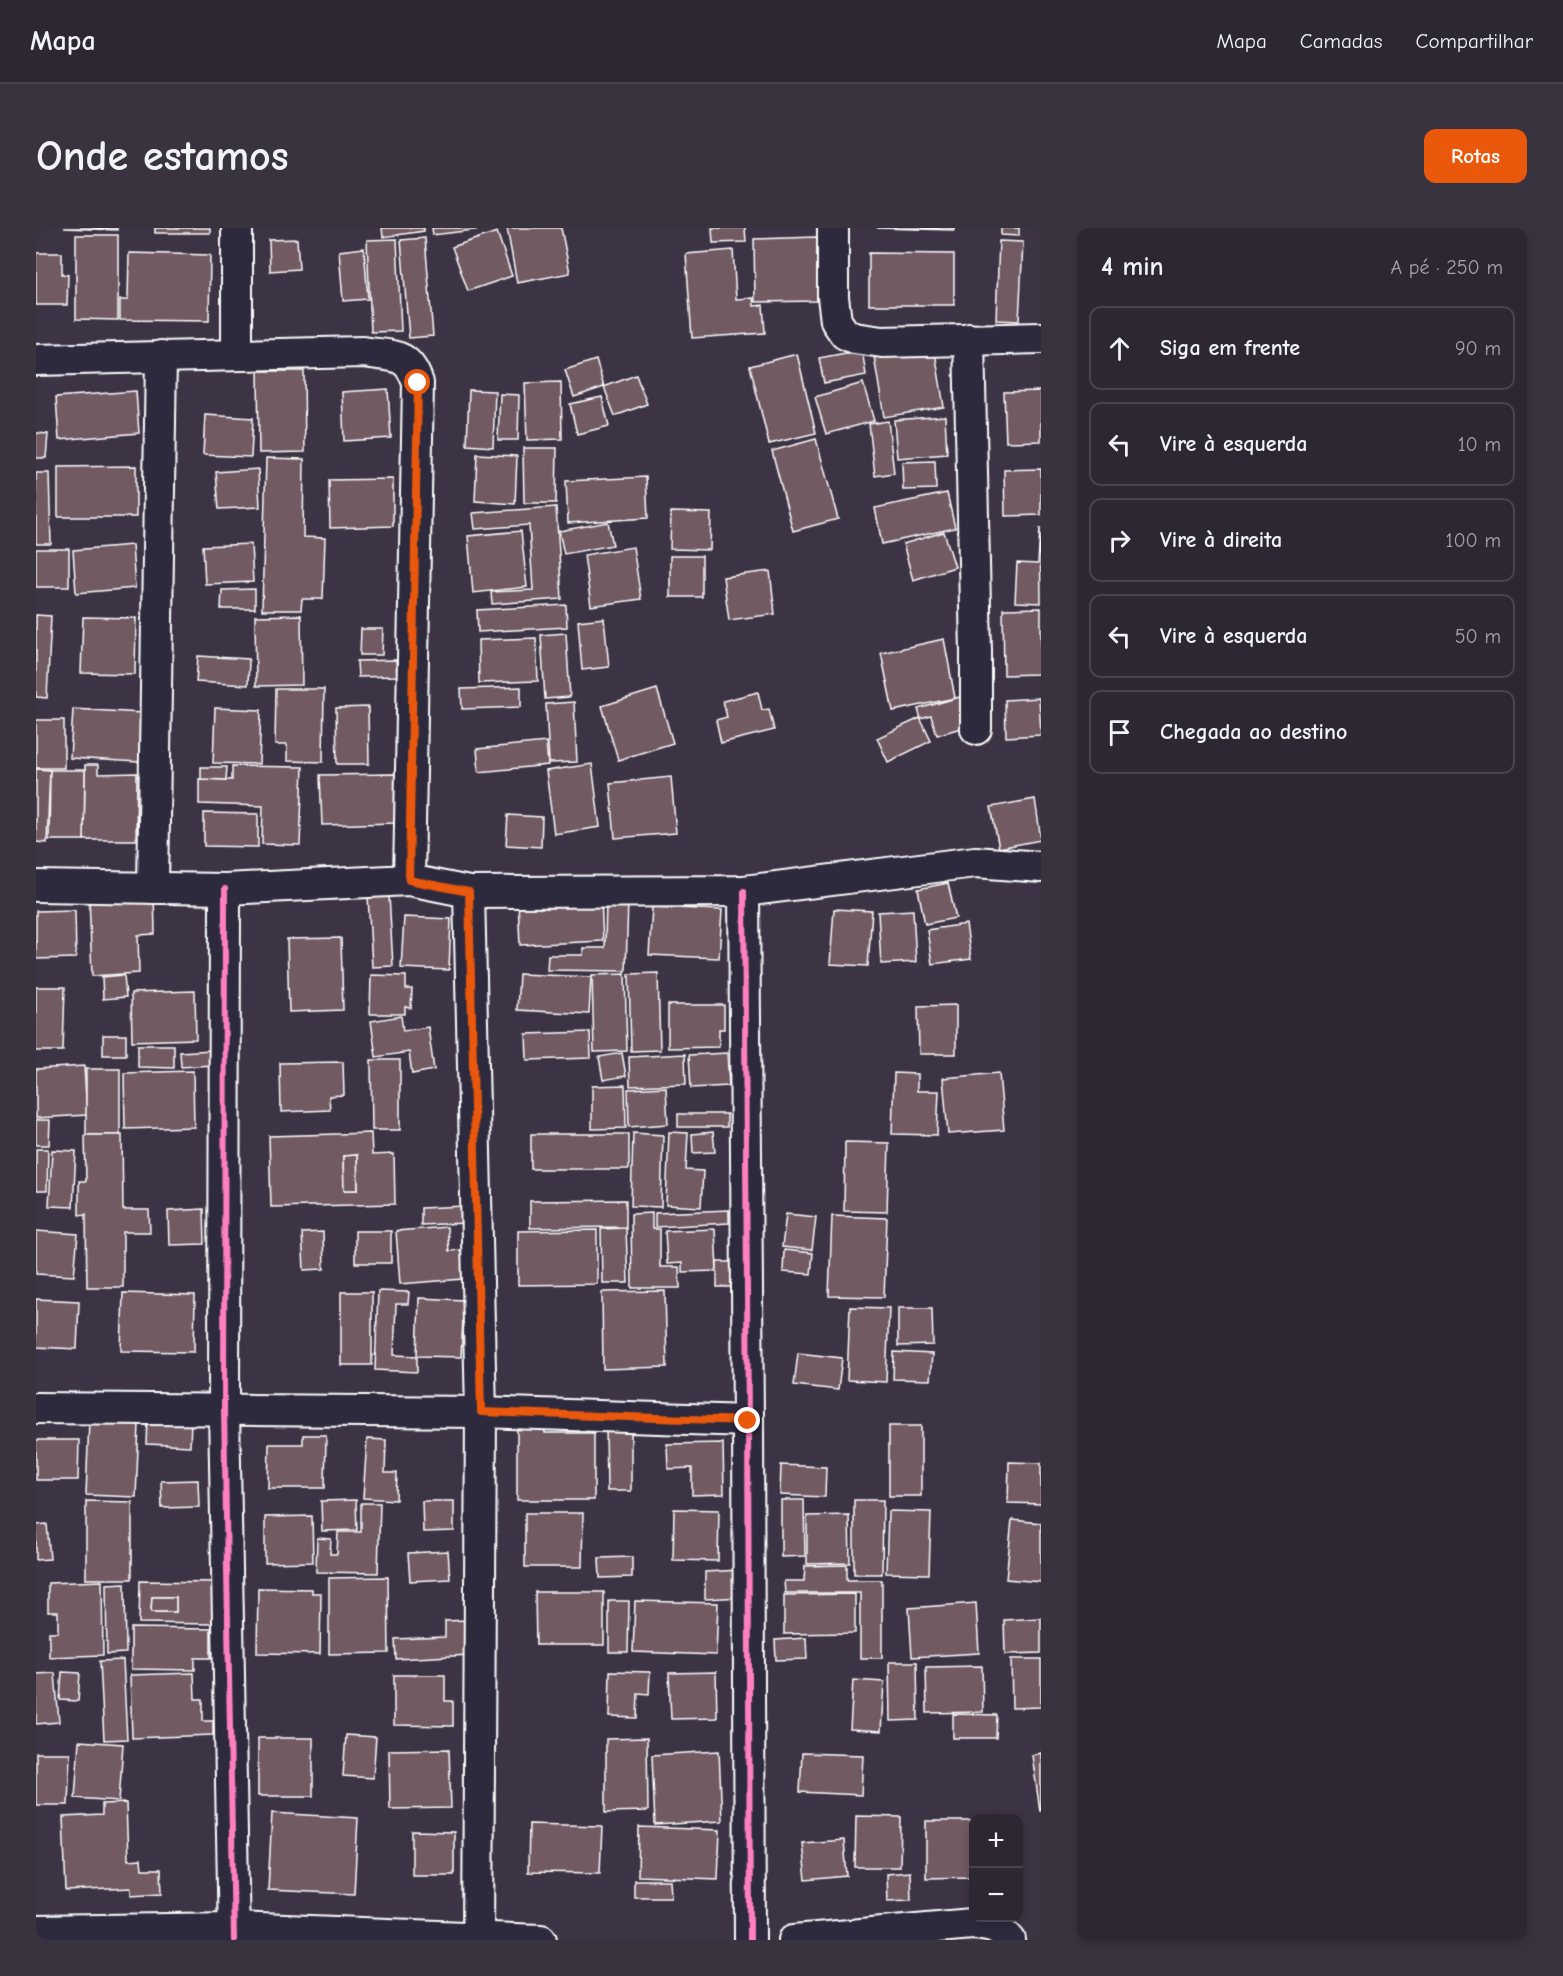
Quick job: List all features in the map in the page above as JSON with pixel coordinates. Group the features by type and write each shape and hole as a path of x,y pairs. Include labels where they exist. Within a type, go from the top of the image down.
{"street":[{"path":"237,228 237,355"},
{"path":"833,228 833,297 836,321 845,334 854,338 882,342 1041,338"},
{"path":"969,339 976,729"},
{"path":"36,360 363,352 402,358 413,368 418,383 409,880"},
{"path":"153,888 161,356"},
{"path":"36,886 225,889 409,880 469,892 744,891 975,862 1041,867"},
{"path":"225,889 224,1410 234,1934"},
{"path":"744,891 750,1940"},
{"path":"469,892 481,1412 478,1939"},
{"path":"36,1408 481,1412 748,1421"},
{"path":"794,1940 972,1924 989,1925 1004,1933 1010,1940"},
{"path":"36,1931 541,1940"}],"building":[{"path":"64,228 117,228 117,230"},
{"path":"155,228 210,228 210,233 155,233"},
{"path":"382,228 424,228 424,231 383,237"},
{"path":"432,228 481,228 481,229 433,235"},
{"path":"507,228 561,228 570,273 517,283"},
{"path":"712,228 745,228 746,242 713,243"},
{"path":"877,228 954,228 954,230"},
{"path":"1001,228 1019,228 1019,236 1001,235"},
{"path":"497,232 512,276 468,291 452,247"},
{"path":"76,235 118,235 118,320 76,319"},
{"path":"817,237 817,301 755,302 754,239"},
{"path":"425,238 433,336 409,338 401,240"},
{"path":"297,239 299,269 270,271 269,240"},
{"path":"397,239 401,331 371,332 367,240"},
{"path":"999,241 1023,242 1019,321 996,320"},
{"path":"364,248 368,299 343,301 339,251"},
{"path":"733,250 736,299 753,298 754,306 763,305 765,333 692,338 686,254"},
{"path":"36,253 62,253 62,274 68,275 67,305 36,305"},
{"path":"129,253 210,255 209,321 120,320 120,300 128,300"},
{"path":"869,253 954,254 954,305 869,305"},
{"path":"934,346 944,407 884,417 874,356"},
{"path":"862,350 866,375 824,383 819,358"},
{"path":"797,354 816,433 769,444 750,366"},
{"path":"596,360 604,387 574,397 565,370"},
{"path":"258,371 304,371 305,452 259,453"},
{"path":"636,375 647,404 615,416 604,387"},
{"path":"561,382 562,439 527,440 525,383"},
{"path":"863,383 874,421 826,434 815,397"},
{"path":"388,389 391,438 344,441 342,392"},
{"path":"469,390 495,391 493,447 467,445"},
{"path":"136,391 139,433 59,440 56,397"},
{"path":"1041,391 1041,441 1006,442 1004,392"},
{"path":"500,394 519,395 518,440 498,440"},
{"path":"602,397 609,426 577,434 570,404"},
{"path":"205,415 253,418 251,457 203,455"},
{"path":"945,416 947,454 897,458 894,420"},
{"path":"888,421 894,473 875,476 869,424"},
{"path":"36,433 48,434 46,458 36,458"},
{"path":"816,439 838,519 793,531 772,451"},
{"path":"523,448 557,448 556,503 524,503"},
{"path":"477,454 517,456 515,504 475,501"},
{"path":"266,458 304,459 303,537 325,538 323,599 302,599 301,610 262,610"},
{"path":"935,461 936,489 903,490 902,462"},
{"path":"136,466 136,517 58,517 58,467"},
{"path":"258,469 260,507 219,509 216,472"},
{"path":"1041,469 1041,515 1005,516 1004,470"},
{"path":"36,473 49,473 51,544 36,544"},
{"path":"646,477 648,518 568,523 566,481"},
{"path":"393,479 393,526 330,528 329,480"},
{"path":"947,493 955,528 882,544 875,508"},
{"path":"556,507 562,599 492,604 491,592 533,590 529,525 475,529 473,513"},
{"path":"671,512 711,513 710,550 670,549"},
{"path":"608,522 613,545 564,554 559,531"},
{"path":"1040,528 1041,603 1015,602 1017,563 1038,564"},
{"path":"521,531 527,587 473,593 468,536"},
{"path":"944,532 955,567 913,580 903,544"},
{"path":"251,544 253,582 205,584 203,546"},
{"path":"132,545 135,588 76,593 73,550"},
{"path":"633,547 641,599 591,606 584,555"},
{"path":"36,549 69,549 69,587 36,587"},
{"path":"670,556 702,556 702,597 670,597"},
{"path":"770,571 775,614 729,620 723,577"},
{"path":"255,589 255,609 221,609 222,590"},
{"path":"566,605 567,627 478,632 477,610"},
{"path":"1041,608 1041,674 1004,675 1003,609"},
{"path":"36,615 51,616 47,698 36,697"},
{"path":"301,615 302,685 256,686 255,616"},
{"path":"83,617 136,618 135,674 81,673"},
{"path":"604,618 609,667 582,670 578,621"},
{"path":"361,629 383,629 382,655 360,655"},
{"path":"566,633 570,697 545,699 541,635"},
{"path":"536,638 538,681 479,683 478,640"},
{"path":"944,639 955,698 893,711 881,653"},
{"path":"198,656 249,659 248,685 196,682"},
{"path":"396,660 397,676 358,677 357,661"},
{"path":"521,687 521,707 462,709 461,689"},
{"path":"276,689 324,689 323,762 287,761 287,745 275,745"},
{"path":"657,689 673,743 618,760 602,706"},
{"path":"758,692 762,710 769,709 774,730 721,743 716,720 727,717 723,701"},
{"path":"963,696 971,725 937,735 931,716 921,719 918,709"},
{"path":"1039,698 1041,735 1006,737 1005,700"},
{"path":"574,702 577,762 549,763 546,704"},
{"path":"368,707 369,764 337,764 336,708"},
{"path":"215,708 261,710 259,764 213,763"},
{"path":"73,709 142,713 139,762 70,758"},
{"path":"920,718 931,741 888,762 877,738"},
{"path":"36,720 64,720 64,768 36,768"},
{"path":"546,742 548,765 479,772 477,749"},
{"path":"592,764 600,827 554,834 546,771"},
{"path":"85,765 98,765 98,774 137,773 136,840 84,840"},
{"path":"232,766 303,767 300,845 262,844 263,806 199,804 199,779 232,780"},
{"path":"201,767 227,767 226,780 201,779"},
{"path":"36,769 50,770 47,843 36,842"},
{"path":"50,770 85,770 84,840 49,840"},
{"path":"395,774 396,823 322,825 320,775"},
{"path":"671,777 676,833 615,838 610,783"},
{"path":"1035,799 1041,840 999,848 991,807"},
{"path":"204,813 258,814 258,847 204,846"},
{"path":"508,815 542,817 541,847 506,845"},
{"path":"948,883 956,918 925,924 918,889"},
{"path":"154,894 155,934 138,935 139,973 92,976 89,897"},
{"path":"389,895 393,966 372,967 368,896"},
{"path":"601,897 603,941 520,945 518,901"},
{"path":"606,898 628,899 626,971 547,970 548,955 583,955 583,948 605,948"},
{"path":"652,907 722,910 719,958 649,955"},
{"path":"834,909 872,911 868,966 830,964"},
{"path":"75,910 76,958 36,959 36,911"},
{"path":"913,910 916,962 881,964 878,912"},
{"path":"404,917 451,919 449,970 401,968"},
{"path":"966,924 971,959 932,964 927,930"},
{"path":"341,938 343,1010 289,1012 287,939"},
{"path":"658,973 660,1050 631,1051 629,974"},
{"path":"519,974 591,977 589,1014 517,1010"},
{"path":"625,974 627,1051 594,1052 592,975"},
{"path":"124,975 126,997 103,999 102,977"},
{"path":"371,975 406,976 406,989 412,989 411,1008 405,1007 405,1014 370,1014"},
{"path":"36,987 65,987 63,1051 36,1051"},
{"path":"195,991 196,1039 132,1041 131,993"},
{"path":"668,1005 724,1005 724,1029 719,1029 719,1047 668,1048"},
{"path":"956,1005 956,1054 919,1054 918,1006"},
{"path":"401,1016 403,1031 428,1027 434,1070 412,1074 409,1052 376,1057 371,1021"},
{"path":"590,1032 591,1058 527,1060 526,1034"},
{"path":"103,1035 126,1035 126,1055 103,1055"},
{"path":"138,1045 174,1045 174,1068 138,1067"},
{"path":"212,1050 213,1065 181,1067 180,1052"},
{"path":"622,1053 626,1076 603,1080 599,1057"},
{"path":"727,1053 729,1086 691,1088 689,1055"},
{"path":"685,1054 686,1084 630,1086 629,1057"},
{"path":"371,1060 400,1060 400,1130 372,1130"},
{"path":"343,1062 344,1095 329,1096 330,1110 281,1112 280,1063"},
{"path":"84,1066 87,1115 36,1118 36,1069"},
{"path":"86,1069 120,1069 120,1135 86,1135"},
{"path":"193,1071 194,1127 125,1129 124,1073"},
{"path":"894,1073 917,1074 917,1091 939,1091 937,1135 892,1134"},
{"path":"999,1073 1004,1130 948,1134 943,1078"},
{"path":"625,1085 626,1128 592,1129 592,1086"},
{"path":"666,1087 668,1124 629,1127 628,1089"},
{"path":"678,1114 727,1114 727,1127 678,1127"},
{"path":"36,1120 50,1120 49,1145 36,1145"},
{"path":"669,1132 688,1133 686,1170 703,1171 701,1207 666,1205"},
{"path":"713,1132 715,1152 693,1153 692,1134"},
{"path":"371,1133 372,1155 394,1154 395,1204 271,1207 269,1136","holes":["357,1155 358,1190 344,1190 343,1156"]},
{"path":"633,1133 663,1135 661,1207 631,1206"},
{"path":"531,1134 629,1134 629,1169 531,1169"},
{"path":"85,1135 122,1135 123,1210 149,1210 150,1232 123,1232 123,1287 87,1287 86,1214 79,1215 79,1181 86,1181"},
{"path":"845,1142 889,1143 887,1212 844,1211"},
{"path":"36,1149 48,1149 47,1191 36,1191"},
{"path":"52,1150 76,1151 73,1207 49,1206"},
{"path":"357,1155 358,1190 344,1190 343,1156"},
{"path":"626,1200 626,1227 530,1228 530,1201"},
{"path":"465,1206 466,1223 421,1225 421,1208"},
{"path":"204,1209 205,1244 169,1245 168,1211"},
{"path":"729,1210 729,1223 655,1227 655,1213"},
{"path":"652,1213 652,1229 660,1229 660,1267 679,1267 680,1288 632,1288 631,1214"},
{"path":"786,1214 816,1217 812,1250 782,1247"},
{"path":"832,1216 887,1218 884,1297 829,1296"},
{"path":"447,1227 449,1251 461,1250 463,1279 400,1284 396,1231"},
{"path":"626,1228 628,1283 602,1283 601,1229"},
{"path":"715,1229 717,1271 682,1272 682,1263 667,1264 665,1231"},
{"path":"597,1230 597,1284 518,1285 518,1231"},
{"path":"36,1231 78,1234 74,1276 36,1274"},
{"path":"355,1231 391,1231 391,1263 355,1263"},
{"path":"323,1232 324,1269 304,1270 302,1233"},
{"path":"784,1250 813,1253 811,1274 783,1272"},
{"path":"717,1262 737,1262 738,1287 717,1287"},
{"path":"378,1291 409,1292 408,1304 396,1304 394,1355 417,1356 417,1372 375,1370"},
{"path":"665,1291 667,1367 603,1369 602,1292"},
{"path":"341,1292 372,1292 372,1365 341,1365"},
{"path":"123,1293 195,1295 194,1352 121,1351"},
{"path":"419,1298 464,1300 461,1357 417,1356"},
{"path":"36,1299 79,1301 77,1349 36,1347"},
{"path":"850,1307 889,1308 886,1382 847,1380"},
{"path":"898,1308 932,1308 933,1345 898,1346"},
{"path":"894,1352 932,1354 930,1380 893,1379"},
{"path":"798,1353 842,1358 838,1390 794,1385"},
{"path":"89,1420 139,1423 136,1497 86,1495"},
{"path":"148,1420 191,1421 190,1446 147,1444"},
{"path":"517,1421 545,1421 545,1433 594,1433 594,1500 517,1500"},
{"path":"889,1426 921,1426 921,1496 889,1496"},
{"path":"606,1428 631,1428 631,1491 607,1491"},
{"path":"303,1435 326,1435 325,1488 268,1488 269,1444 303,1444"},
{"path":"367,1439 386,1440 385,1473 397,1473 396,1500 363,1498"},
{"path":"36,1440 79,1440 78,1480 36,1480"},
{"path":"723,1443 724,1494 692,1495 692,1468 668,1469 667,1444"},
{"path":"1009,1462 1041,1463 1041,1504 1008,1503"},
{"path":"781,1465 826,1467 825,1497 780,1495"},
{"path":"198,1480 199,1507 162,1508 161,1481"},
{"path":"356,1500 357,1530 322,1531 321,1501"},
{"path":"781,1500 804,1500 805,1556 781,1557"},
{"path":"854,1500 883,1500 882,1574 854,1574"},
{"path":"86,1501 132,1502 132,1579 86,1579"},
{"path":"422,1501 454,1501 454,1531 423,1532"},
{"path":"361,1503 380,1503 378,1573 316,1572 317,1538 331,1539 330,1554 337,1554 338,1532 361,1532"},
{"path":"674,1509 719,1510 718,1561 673,1560"},
{"path":"888,1511 931,1512 929,1574 886,1573"},
{"path":"525,1513 583,1513 582,1567 525,1567"},
{"path":"849,1515 850,1563 807,1564 807,1516"},
{"path":"312,1516 313,1562 265,1563 265,1517"},
{"path":"1012,1520 1041,1523 1041,1582 1006,1579"},
{"path":"47,1524 50,1559 36,1560 36,1525"},
{"path":"448,1551 450,1579 410,1581 408,1553"},
{"path":"632,1557 632,1577 600,1578 599,1558"},
{"path":"847,1565 847,1580 882,1580 882,1658 860,1658 860,1593 785,1593 784,1581 804,1581 805,1566"},
{"path":"740,1570 741,1597 705,1599 705,1572"},
{"path":"388,1577 389,1653 329,1654 329,1578"},
{"path":"102,1581 103,1655 49,1657 49,1632 58,1632 58,1612 48,1612 48,1583"},
{"path":"140,1581 214,1582 213,1624 139,1623","holes":["152,1597 176,1597 176,1612 151,1612"]},
{"path":"125,1583 126,1653 107,1654 106,1584"},
{"path":"258,1588 312,1589 312,1593 321,1593 320,1654 257,1653"},
{"path":"535,1592 604,1592 604,1645 536,1645"},
{"path":"855,1594 855,1633 784,1634 784,1595"},
{"path":"152,1597 176,1597 176,1612 151,1612"},
{"path":"609,1601 629,1601 628,1652 609,1652"},
{"path":"635,1601 718,1603 716,1655 633,1652"},
{"path":"976,1603 979,1653 912,1657 909,1608"},
{"path":"1041,1618 1041,1653 1005,1654 1004,1620"},
{"path":"469,1620 470,1655 396,1659 395,1639 445,1637 445,1621"},
{"path":"131,1628 211,1629 211,1658 195,1658 195,1670 131,1669"},
{"path":"806,1638 807,1659 776,1660 775,1640"},
{"path":"1011,1659 1041,1659 1041,1707 1012,1708"},
{"path":"123,1660 127,1739 104,1740 100,1661"},
{"path":"889,1662 917,1662 918,1720 890,1721"},
{"path":"982,1666 983,1712 927,1713 926,1667"},
{"path":"610,1671 650,1672 649,1694 638,1693 637,1718 609,1717"},
{"path":"62,1672 80,1673 78,1701 60,1700"},
{"path":"716,1672 717,1718 671,1719 669,1673"},
{"path":"55,1673 59,1722 36,1724 36,1674"},
{"path":"194,1673 195,1699 203,1699 203,1721 213,1721 213,1735 132,1738 130,1675"},
{"path":"394,1675 445,1675 445,1701 453,1701 453,1726 394,1725"},
{"path":"853,1680 884,1682 881,1731 850,1729"},
{"path":"953,1714 997,1715 996,1738 953,1738"},
{"path":"346,1735 376,1737 373,1778 343,1776"},
{"path":"258,1738 313,1738 313,1796 258,1796"},
{"path":"647,1738 648,1811 606,1812 606,1739"},
{"path":"79,1741 123,1744 119,1801 75,1798"},
{"path":"449,1749 451,1808 390,1809 389,1750"},
{"path":"719,1751 722,1821 655,1825 652,1755"},
{"path":"36,1753 70,1753 68,1805 36,1805"},
{"path":"802,1753 863,1755 861,1795 800,1792"},
{"path":"1041,1753 1041,1811 1040,1811 1032,1755"},
{"path":"126,1803 128,1860 141,1859 142,1869 161,1869 162,1893 131,1895 131,1888 66,1891 63,1817 102,1815 102,1804"},
{"path":"272,1813 358,1818 354,1894 268,1890"},
{"path":"856,1816 901,1817 900,1867 855,1867"},
{"path":"926,1821 969,1821 969,1877 926,1878"},
{"path":"529,1824 602,1826 600,1873 528,1872"},
{"path":"639,1827 720,1830 718,1879 638,1876"},
{"path":"412,1831 454,1832 454,1875 412,1875"},
{"path":"844,1840 847,1876 806,1880 802,1843"},
{"path":"910,1872 911,1900 887,1901 886,1874"},
{"path":"634,1880 670,1880 671,1897 634,1897"}],"cycle path":[{"path":"225,889 224,1410 234,1940"},
{"path":"744,891 750,1940"}],"route":[{"path":"418,383 409,880 469,892 481,1412 748,1421"}]}
